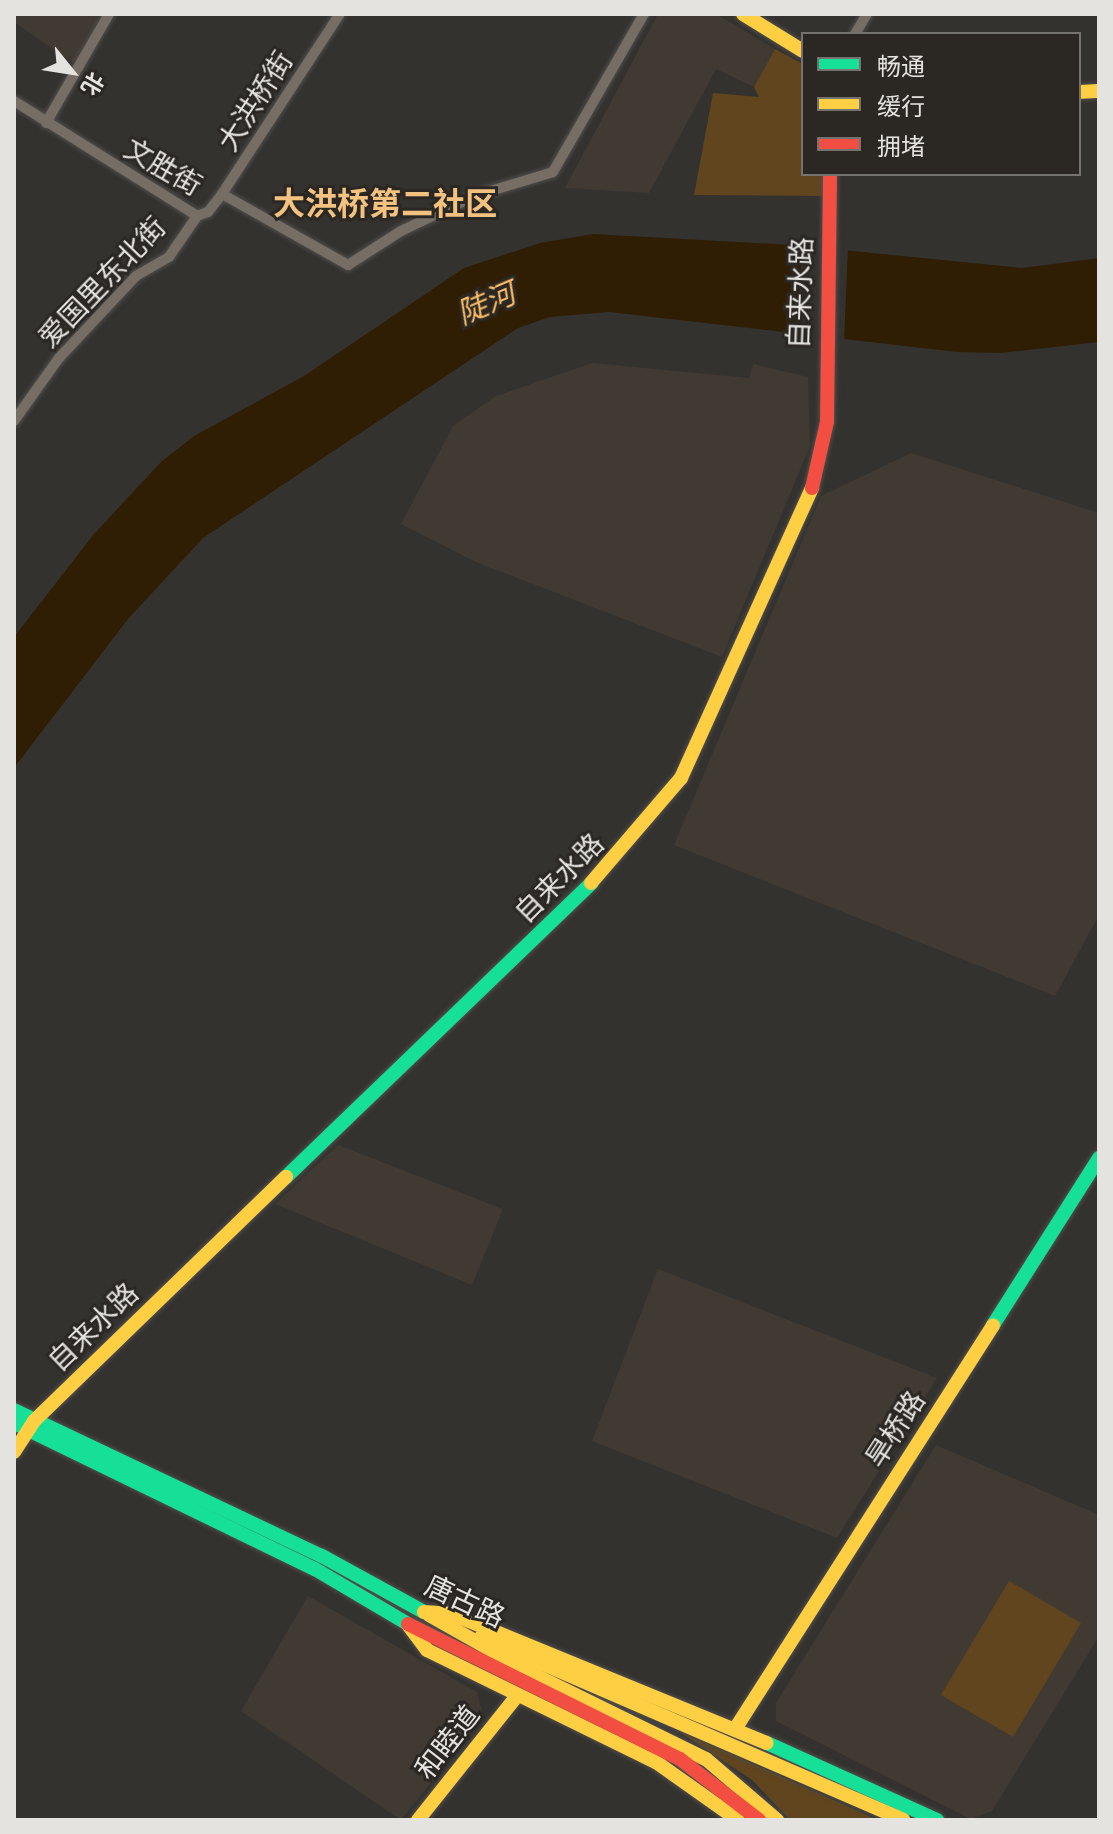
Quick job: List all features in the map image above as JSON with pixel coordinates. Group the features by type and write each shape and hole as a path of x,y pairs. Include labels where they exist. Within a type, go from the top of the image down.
{"main road":[{"path":"743,14 801,50"},
{"name":"自来水路","path":"14,1452 32,1426 425,1047 654,817 704,733 813,485 827,422 824,348 830,176"},
{"name":"旱桥路","path":"735,1729 1099,1158"},
{"name":"唐古路","path":"14,1410 32,1426 315,1569 408,1624 903,1820"},
{"name":"唐古路","path":"14,1423 32,1426 322,1556 680,1759 759,1820"},
{"path":"424,1612 452,1614 735,1729 937,1820"},
{"path":"408,1624 427,1650 656,1762 697,1786 738,1820"},
{"path":"539,1677 706,1759 777,1820"},
{"name":"和睦道","path":"418,1820 517,1696"}],"street":[{"path":"46,123 109,14"},
{"name":"大洪桥街","path":"208,212 340,14"},
{"path":"222,194 348,265 401,231 477,195 553,172 644,14"},
{"path":"856,32 867,14"},
{"name":"文胜街","path":"14,101 197,216 208,212"},
{"name":"爱国里东北街","path":"14,421 59,358 136,276 169,257 197,216"}],"shaded area":[{"path":"14,14 112,14 80,68 14,22"},
{"path":"658,14 716,14 775,49 754,87 716,69 649,193 565,188"},
{"path":"775,49 801,63 801,176 824,176 823,196 694,195 713,93 759,97 754,87"},
{"path":"592,363 749,378 753,364 808,377 810,446 722,657 476,562 401,524 453,426 496,396"},
{"path":"911,453 1099,513 1099,915 1055,996 674,845 821,496"},
{"path":"338,1145 503,1209 472,1285 275,1204"},
{"path":"658,1269 937,1378 837,1538 592,1441"},
{"path":"936,1445 1099,1515 1099,1636 992,1811 971,1819 776,1721 776,1703"},
{"path":"1009,1581 1081,1623 1013,1737 941,1695"},
{"path":"308,1596 477,1692 483,1718 401,1820 241,1711"},
{"path":"678,1731 878,1820 790,1820 752,1780"}],"water":[{"name":"陡河","path":"593,234 793,245 1022,268 1099,258 1099,342 1001,353 957,352 609,312 550,317 518,328 203,538 128,619 14,768 14,637 94,534 161,462 194,436 304,376 464,268 540,243"}],"pier":[{"path":"802,242 848,248 844,342 798,336"}],"traffic: fast":[{"path":"286,1177 591,883"},
{"path":"993,1325 1099,1158"},
{"path":"14,1410 322,1556 424,1612"},
{"path":"14,1423 315,1569 408,1624"},
{"path":"767,1743 937,1820"}],"traffic: slow":[{"path":"743,14 801,50"},
{"path":"1081,92 1099,91"},
{"path":"591,883 681,778 812,488"},
{"path":"14,1452 34,1421 286,1177"},
{"path":"735,1729 993,1325"},
{"path":"424,1612 452,1614 767,1743"},
{"path":"429,1615 539,1677 706,1759 777,1820"},
{"path":"409,1626 427,1650 656,1762 738,1820"},
{"path":"481,1637 903,1820"},
{"path":"418,1820 517,1696"}],"traffic: jam":[{"path":"812,488 827,422 830,176"},
{"path":"408,1624 680,1759 759,1820"}],"district":[{"name":"大洪桥第二社区","path":"385,204"}]}
